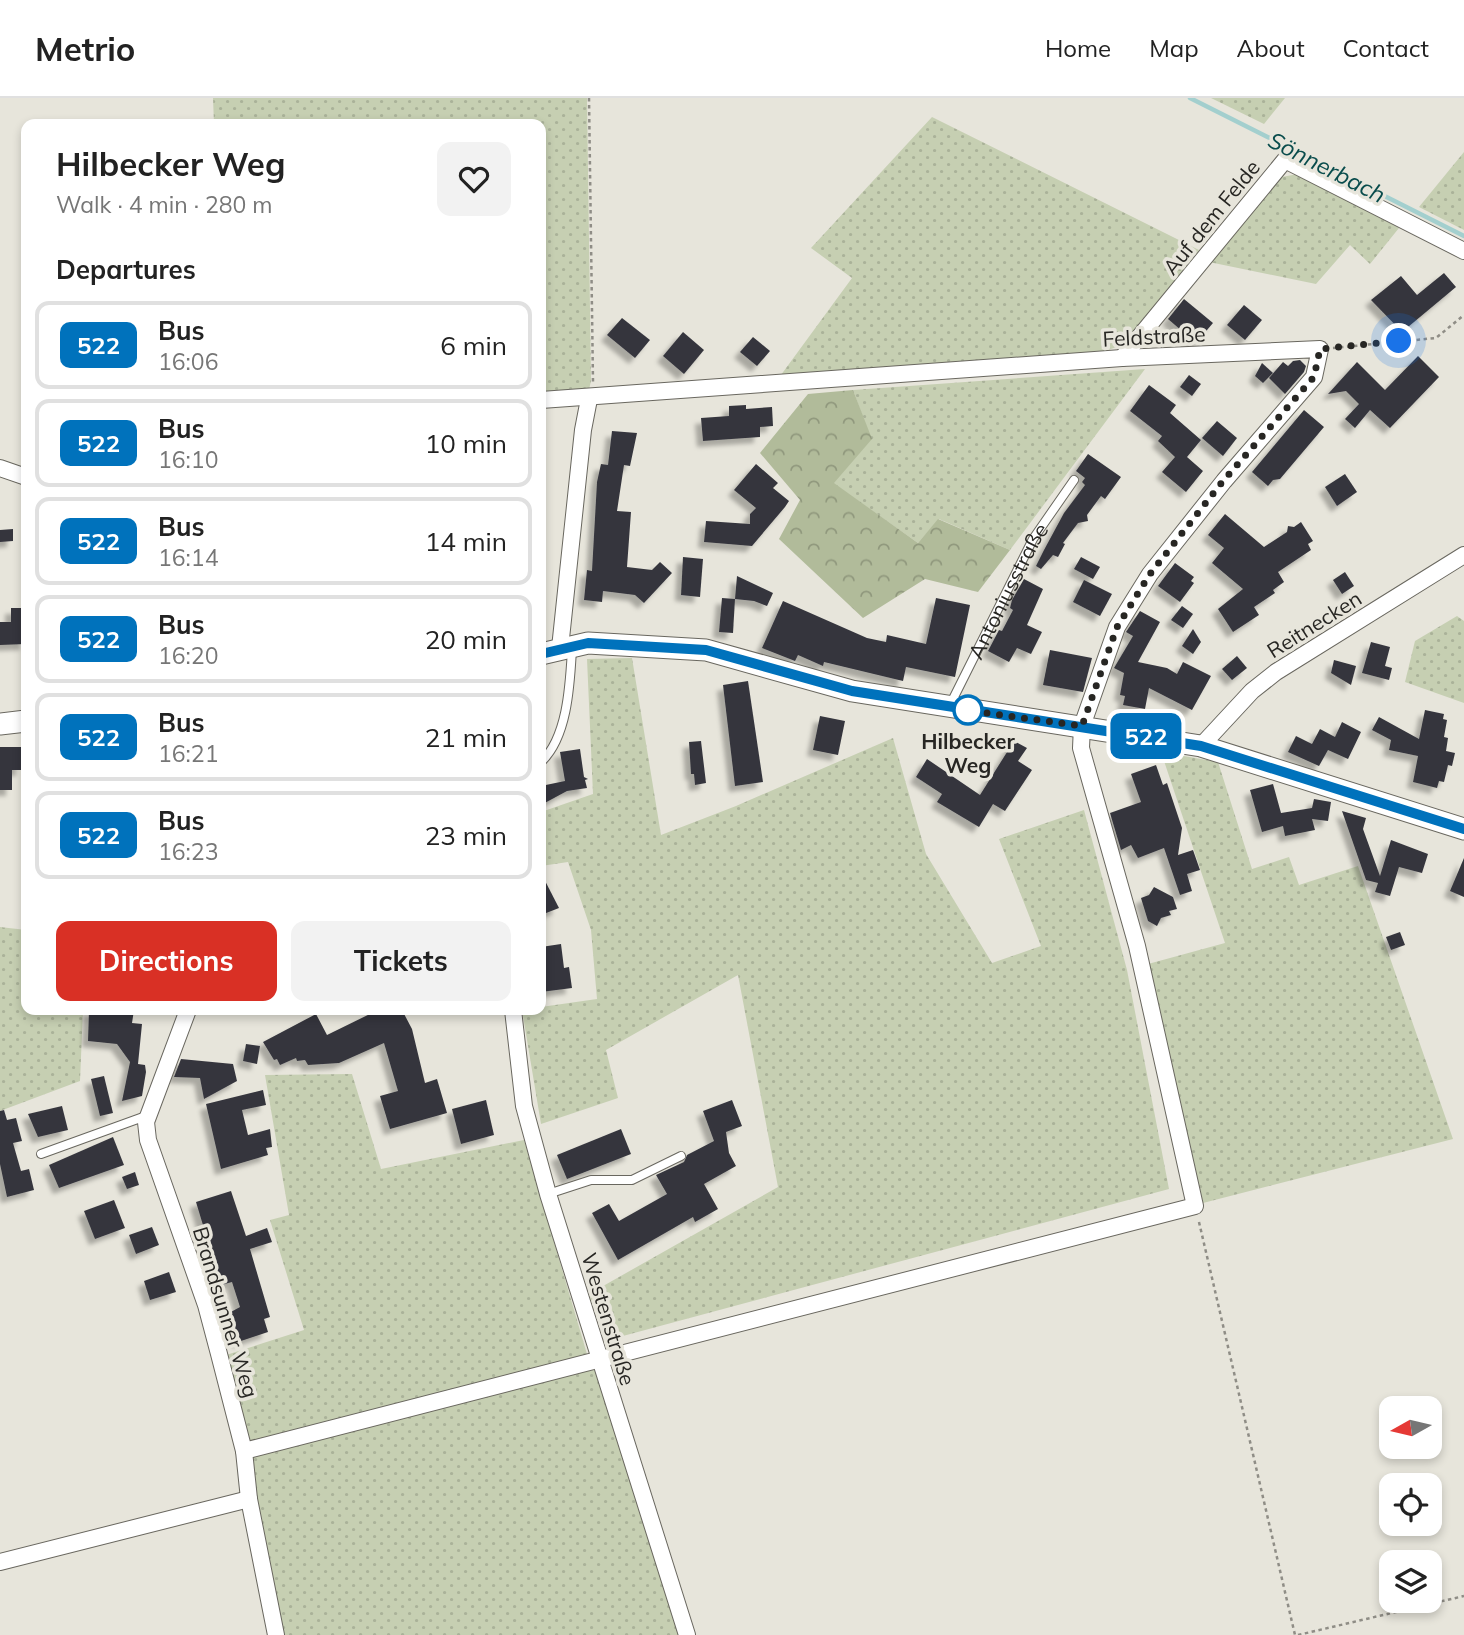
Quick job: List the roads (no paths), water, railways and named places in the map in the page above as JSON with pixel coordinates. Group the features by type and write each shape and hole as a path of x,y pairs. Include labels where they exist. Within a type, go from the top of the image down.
{"street":[{"name":"Auf dem Felde","path":"1122,358 1285,160 1464,251"},
{"name":"Feldstraße","path":"546,400 589,399 1122,358 1320,349 1314,377 1223,481 1150,574 1117,627 1082,726"},
{"path":"589,399 558,649 588,643 706,650 852,691 1201,746 1464,829"},
{"path":"0,468 21,475"},
{"name":"Reitnecken","path":"1201,746 1252,691 1276,672 1464,555"},
{"path":"0,724 21,722"},
{"path":"244,1451 1195,1206 1137,946 1081,748 1082,726"},
{"name":"Brandsunner Weg","path":"186,1015 148,1116 148,1140 206,1305 244,1451 249,1499 276,1635"},
{"name":"Westenstraße","path":"514,1015 524,1106 548,1194 687,1635"},
{"path":"0,1562 249,1499"}],"lane":[{"name":"Antoniusstraße","path":"949,707 1032,539 1074,480"},
{"path":"546,757 562,722 558,649"},
{"path":"41,1154 148,1116"},
{"path":"548,1194 591,1180 632,1180 681,1156"}],"waterway":[{"name":"Sönnerbach","path":"1190,98 1464,236"}],"place":[{"name":"Hilbecker Weg","path":"968,710"}]}
